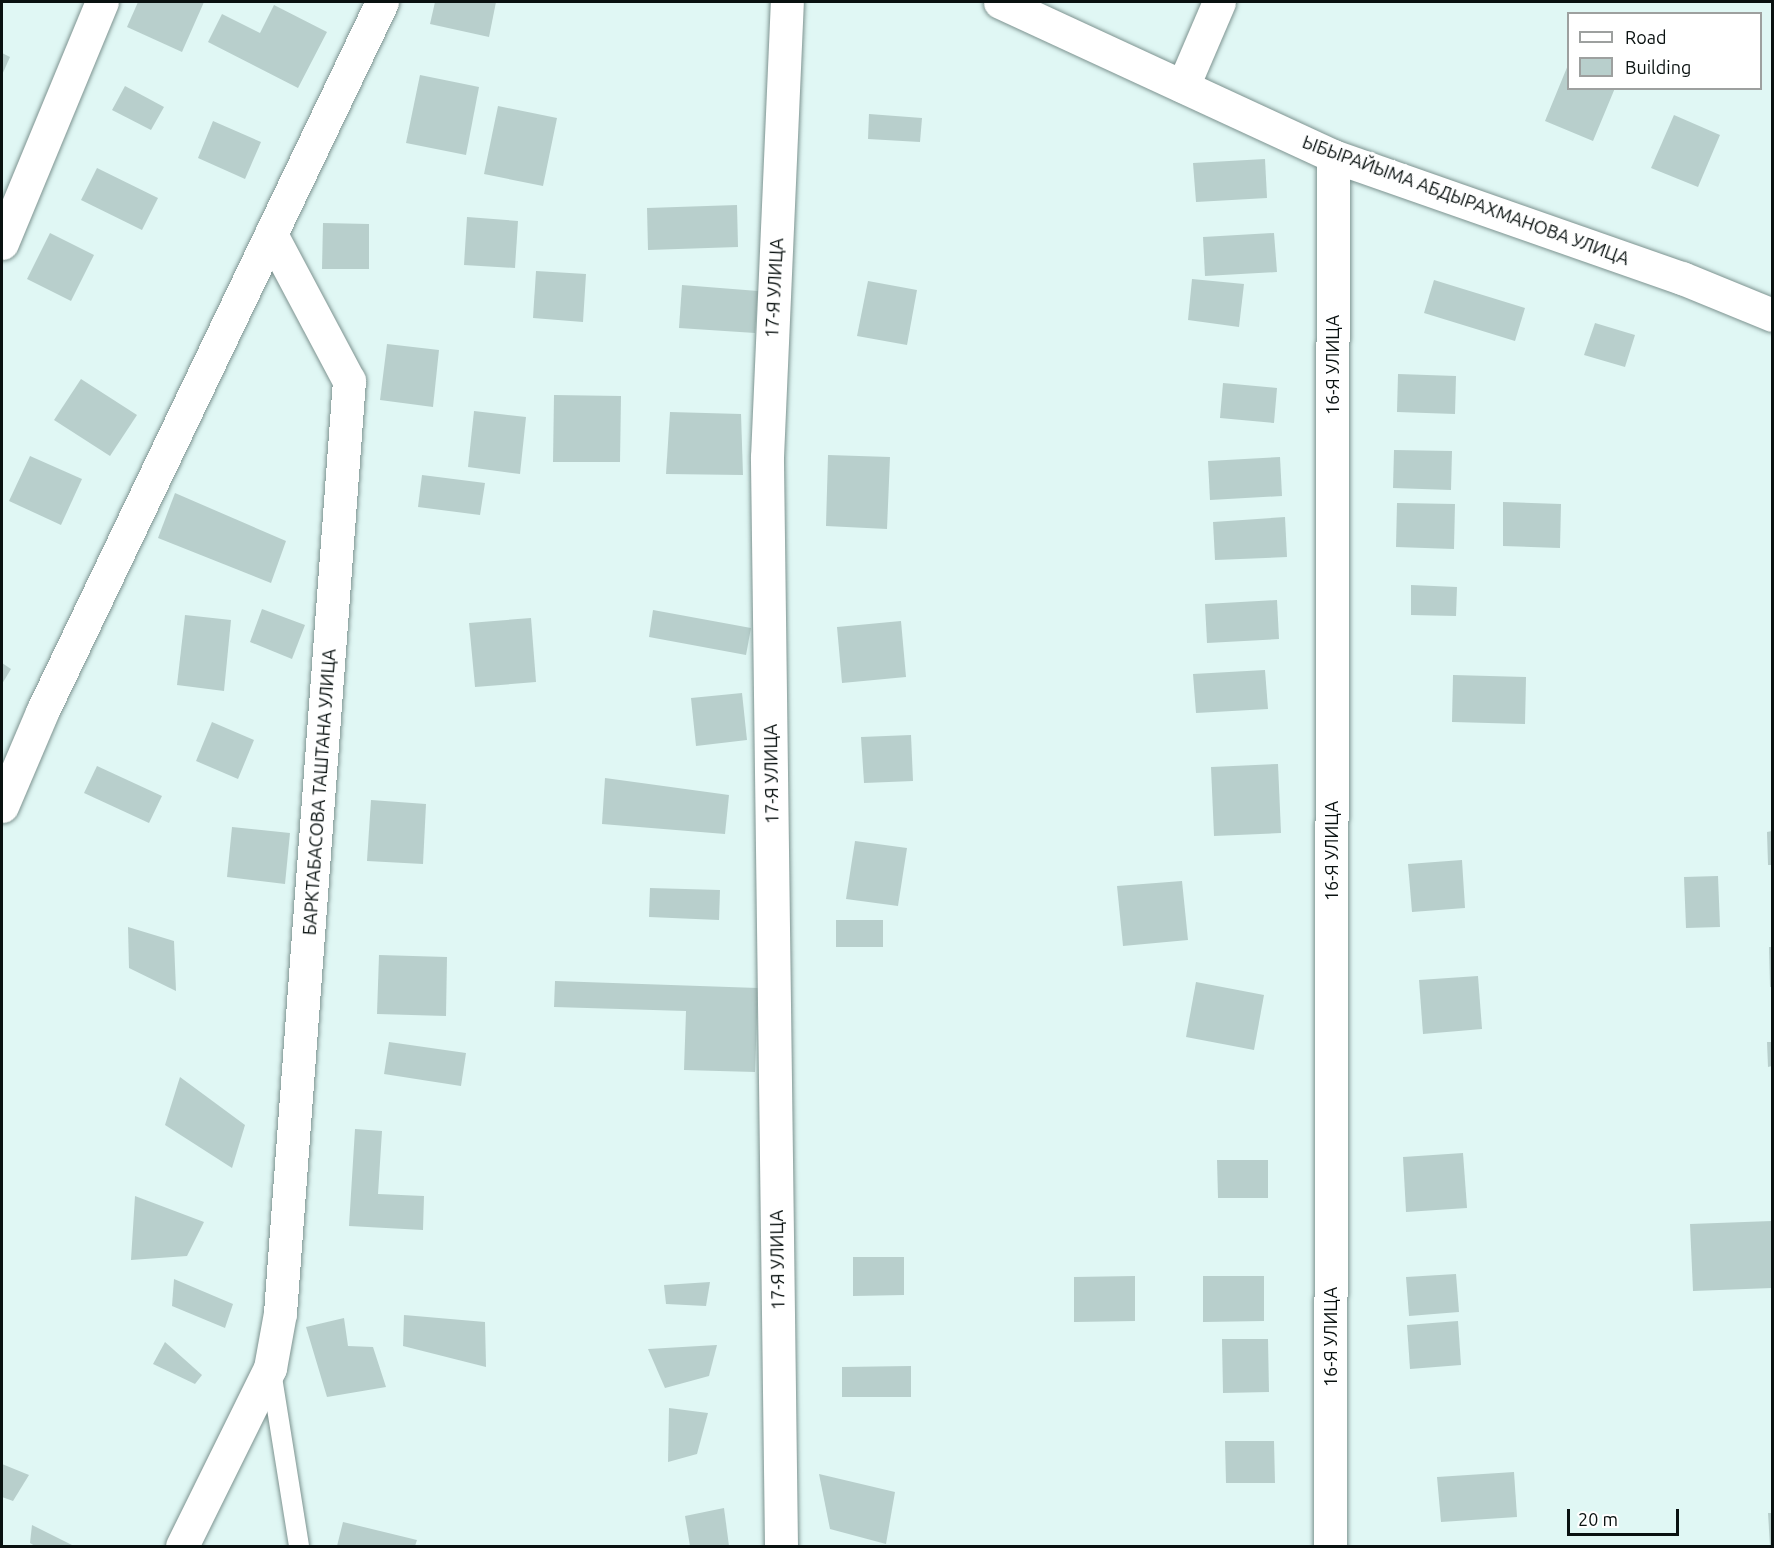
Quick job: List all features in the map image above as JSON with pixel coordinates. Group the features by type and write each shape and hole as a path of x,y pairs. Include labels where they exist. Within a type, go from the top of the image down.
{"street":[{"path":"2,243 102,2"},
{"path":"2,806 42,712 382,2"},
{"name":"17-Я УЛИЦА","path":"781,1546 767,457 787,2"},
{"name":"ЫБЫРАЙЫМА АБДЫРАХМАНОВА УЛИЦА","path":"1000,2 1333,156 1682,278 1773,315"},
{"path":"1183,86 1219,2"},
{"name":"16-Я УЛИЦА","path":"1330,1546 1333,156"},
{"name":"БАРКТАБАСОВА ТАШТАНА УЛИЦА","path":"182,1546 270,1368 280,1313 349,381 271,234"}],"lane":[{"name":"БАРКТАБАСОВА ТАШТАНА УЛИЦА","path":"270,1368 299,1546"}],"building":[{"path":"138,2 204,2 182,52 127,27"},
{"path":"435,2 496,2 489,37 430,24"},
{"path":"274,5 327,32 298,88 208,42 222,14 260,33"},
{"path":"2,53 10,57 2,75"},
{"path":"1567,67 1567,90 1614,90 1593,141 1545,121"},
{"path":"420,75 479,87 466,155 406,143"},
{"path":"125,86 164,107 151,130 112,110"},
{"path":"498,106 557,118 543,186 484,174"},
{"path":"869,114 922,118 920,142 868,139"},
{"path":"1674,115 1720,135 1698,187 1651,168"},
{"path":"213,121 261,142 245,179 198,158"},
{"path":"1265,159 1267,198 1196,202 1193,163"},
{"path":"97,168 158,198 142,230 81,200"},
{"path":"737,205 738,247 648,250 647,208"},
{"path":"467,217 518,221 515,268 464,265"},
{"path":"323,223 369,224 369,269 322,269"},
{"path":"50,233 94,255 71,301 27,279"},
{"path":"1274,233 1277,272 1205,276 1203,237"},
{"path":"536,271 586,274 583,322 533,318"},
{"path":"1192,279 1244,284 1239,327 1188,320"},
{"path":"1434,280 1525,308 1515,341 1424,313"},
{"path":"868,281 917,290 907,345 857,336"},
{"path":"682,285 758,291 755,333 679,328"},
{"path":"1595,323 1635,335 1625,367 1584,355"},
{"path":"387,344 439,350 433,407 380,400"},
{"path":"1398,374 1456,376 1455,414 1397,412"},
{"path":"81,379 137,415 110,456 54,420"},
{"path":"1223,383 1277,388 1274,423 1220,418"},
{"path":"554,395 621,396 620,462 553,462"},
{"path":"474,411 526,417 520,474 468,467"},
{"path":"670,412 741,414 743,475 666,474"},
{"path":"1394,450 1452,451 1451,490 1393,488"},
{"path":"828,455 890,457 887,529 826,526"},
{"path":"30,456 82,479 61,525 9,501"},
{"path":"1280,457 1282,496 1210,500 1208,461"},
{"path":"422,475 485,483 480,515 418,507"},
{"path":"175,493 286,541 271,583 158,538"},
{"path":"1503,502 1561,504 1560,548 1503,546"},
{"path":"1397,503 1455,504 1454,549 1396,547"},
{"path":"1285,517 1287,557 1215,560 1213,522"},
{"path":"1411,585 1457,587 1456,616 1411,615"},
{"path":"1277,600 1279,639 1207,643 1205,604"},
{"path":"262,609 305,625 292,659 250,642"},
{"path":"653,610 751,628 746,655 649,637"},
{"path":"185,615 231,620 224,691 177,685"},
{"path":"531,618 536,682 475,687 469,623"},
{"path":"901,621 906,677 842,683 837,627"},
{"path":"2,663 11,669 2,684"},
{"path":"1265,670 1268,709 1196,713 1193,674"},
{"path":"1453,675 1526,677 1525,724 1452,722"},
{"path":"742,693 747,740 696,746 691,698"},
{"path":"212,722 254,740 238,779 196,761"},
{"path":"911,735 913,781 864,783 861,737"},
{"path":"1278,764 1281,833 1214,836 1211,767"},
{"path":"97,766 162,796 149,823 84,793"},
{"path":"605,778 729,795 725,834 602,824"},
{"path":"371,800 426,804 423,864 367,861"},
{"path":"232,827 290,833 285,884 227,877"},
{"path":"1772,831 1772,865 1768,865 1767,832"},
{"path":"855,841 907,848 898,906 846,899"},
{"path":"1462,860 1465,908 1412,912 1408,864"},
{"path":"1718,876 1720,927 1686,928 1684,877"},
{"path":"1182,881 1188,940 1123,946 1117,886"},
{"path":"650,888 720,890 719,920 649,917"},
{"path":"836,920 883,920 883,947 836,947"},
{"path":"128,927 174,941 176,991 129,968"},
{"path":"1769,947 1772,947 1772,987 1770,987"},
{"path":"379,955 447,957 446,1016 377,1014"},
{"path":"1478,976 1482,1029 1423,1034 1419,980"},
{"path":"555,981 758,988 755,1072 684,1070 686,1011 554,1007"},
{"path":"1196,982 1264,995 1254,1050 1186,1037"},
{"path":"389,1042 466,1053 461,1086 384,1074"},
{"path":"1767,1042 1772,1042 1772,1066 1768,1067"},
{"path":"180,1077 245,1125 232,1168 165,1125"},
{"path":"355,1129 382,1131 378,1194 424,1196 423,1230 349,1226"},
{"path":"1463,1153 1467,1208 1406,1212 1403,1157"},
{"path":"1217,1160 1268,1160 1268,1198 1218,1198"},
{"path":"135,1196 204,1222 187,1256 131,1260"},
{"path":"1772,1221 1772,1288 1693,1291 1690,1224"},
{"path":"853,1257 904,1257 904,1295 853,1296"},
{"path":"1456,1274 1459,1312 1409,1316 1406,1277"},
{"path":"1135,1276 1135,1321 1074,1322 1074,1277"},
{"path":"1203,1276 1264,1276 1264,1321 1203,1322"},
{"path":"174,1279 233,1304 225,1328 172,1306"},
{"path":"710,1282 706,1306 666,1304 664,1285"},
{"path":"404,1315 485,1322 486,1367 403,1346"},
{"path":"344,1318 348,1346 373,1347 386,1387 327,1397 306,1327"},
{"path":"1458,1321 1461,1365 1410,1369 1407,1325"},
{"path":"1222,1339 1268,1339 1269,1392 1223,1393"},
{"path":"165,1342 202,1375 195,1384 153,1364"},
{"path":"717,1345 709,1376 665,1388 648,1349"},
{"path":"911,1366 911,1397 842,1397 842,1367"},
{"path":"669,1408 708,1413 697,1454 668,1462"},
{"path":"1225,1441 1274,1441 1275,1483 1226,1483"},
{"path":"2,1464 29,1475 13,1501 2,1497"},
{"path":"1514,1472 1517,1517 1441,1522 1437,1477"},
{"path":"819,1474 895,1492 886,1544 830,1529"},
{"path":"724,1508 729,1546 690,1546 685,1516"},
{"path":"1768,1513 1772,1513 1772,1546 1770,1546"},
{"path":"343,1522 417,1540 415,1546 337,1546"},
{"path":"32,1525 74,1546 35,1546 30,1543"}]}
